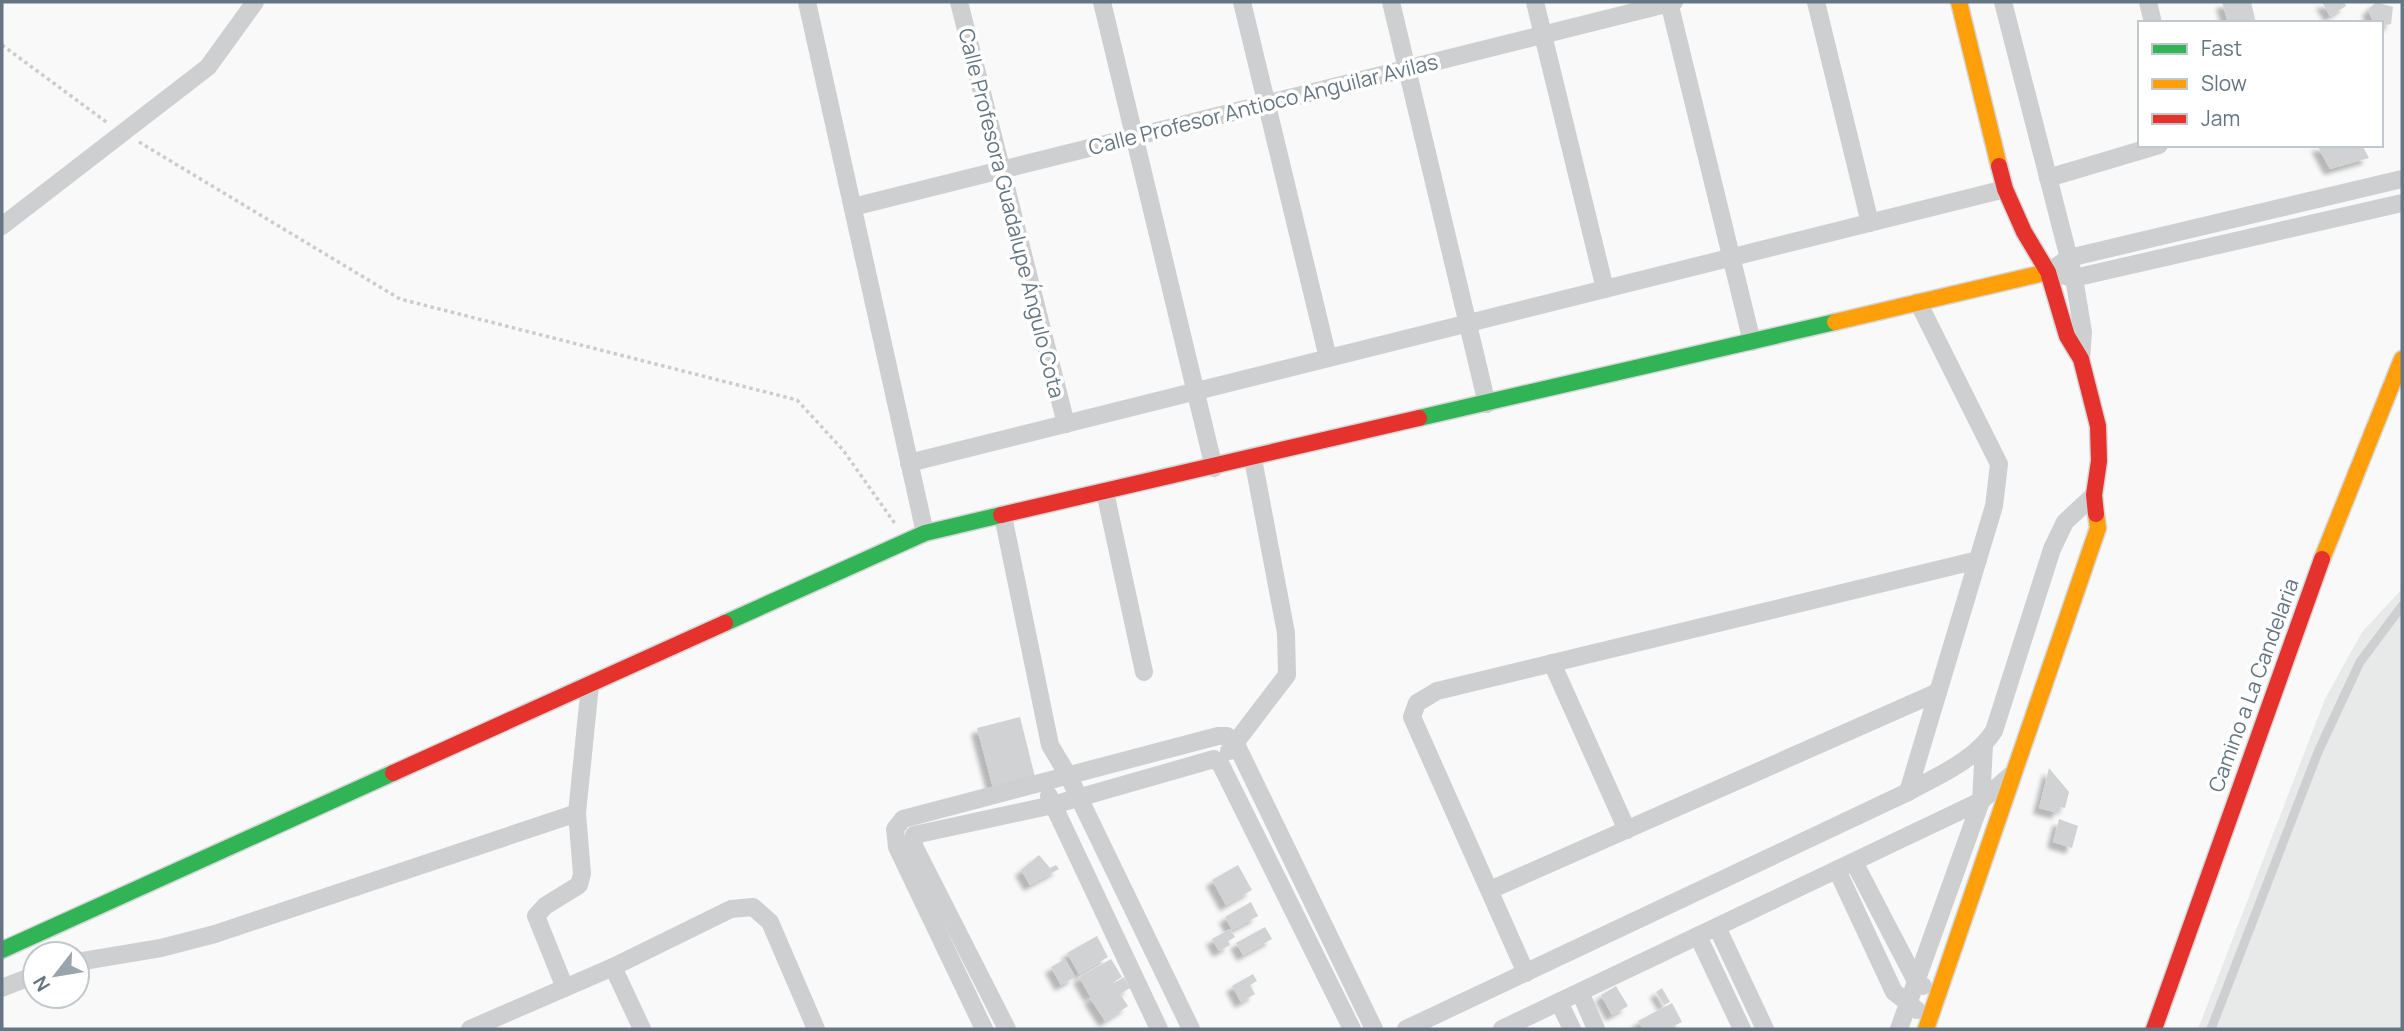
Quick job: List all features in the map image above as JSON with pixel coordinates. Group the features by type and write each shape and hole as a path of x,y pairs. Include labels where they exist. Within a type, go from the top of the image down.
{"street":[{"path":"2,226 25,205 125,133 208,67 255,2"},
{"path":"807,2 925,533"},
{"name":"Calle Profesora Guadalupe Ángulo Cota","path":"959,2 1066,424"},
{"path":"1102,2 1214,468"},
{"path":"1242,2 1328,358"},
{"path":"1391,2 1487,404"},
{"path":"1535,2 1605,289"},
{"path":"1671,2 1752,342"},
{"name":"Calle Profesor Antioco Anguilar Avilas","path":"853,207 1671,2"},
{"path":"1816,2 1870,223"},
{"path":"1837,870 1886,978 1908,1005 1928,1023 2011,775 2027,742 2098,528 2094,495 2099,461 2098,426 2081,359 2067,336 2048,272 2024,232 2005,189 1959,2"},
{"path":"2003,2 2074,278 2083,332 2081,359"},
{"path":"2148,2 2153,21"},
{"path":"2048,178 2153,147"},
{"path":"2,950 925,533 1253,459 2048,272 2069,258 2402,180"},
{"path":"909,463 2005,189"},
{"path":"2048,272 2074,278 2402,203"},
{"path":"1908,792 1994,506 1998,464 1918,302"},
{"name":"Camino a La Candelaria","path":"2154,1029 2308,593 2402,359"},
{"path":"1221,765 1235,742 1287,675 1286,633 1253,459"},
{"path":"1105,492 1144,672"},
{"path":"1899,1029 1981,801 1984,746 1998,719 2052,549 2065,522 2094,495"},
{"path":"1003,516 1050,745 1069,776 1191,1029"},
{"path":"1526,973 1412,717 1418,703 1437,691 1978,561"},
{"path":"1552,663 1627,830"},
{"path":"565,988 536,916 545,906 579,885 582,874 577,813 590,685"},
{"path":"1490,890 1938,692"},
{"path":"984,1029 897,847 895,829 903,819 919,812 1044,783 1218,736 1227,736 1235,742 1374,1029"},
{"path":"1406,1029 1908,792 1961,763 1984,746"},
{"path":"1007,1029 914,846 914,835 1053,805 1202,761 1214,760 1221,765 1352,1029"},
{"path":"1502,1029 1981,801 2011,775"},
{"path":"1044,783 1159,1029"},
{"path":"91,960 161,948 215,934 577,813"},
{"path":"1854,862 1917,983 1938,994"},
{"path":"470,1029 612,967 731,908 753,907 770,922 816,1029"},
{"path":"1717,927 1765,1029"},
{"path":"1698,936 1742,1029"},
{"path":"612,967 642,1029"},
{"path":"2,988 21,981"},
{"path":"1580,992 1596,1029"},
{"path":"1559,1002 1572,1029"}],"lane":[{"path":"2211,1029 2318,751 2360,662 2402,606"}],"path":[{"path":"2,46 88,111 400,299 797,400 843,450 908,541"}],"shaded area":[{"path":"2402,589 2402,1029 2198,1029 2325,699 2362,632"}],"building":[{"path":"2222,2 2251,2 2256,21 2227,21"},
{"path":"2322,2 2344,2 2346,6 2330,16"},
{"path":"2376,2 2393,7 2391,24 2383,26 2383,21 2373,21 2368,10"},
{"path":"2318,147 2363,147 2369,158 2330,169"},
{"path":"1020,717 1035,777 993,788 977,728"},
{"path":"2049,768 2069,792 2065,808 2060,807 2058,813 2039,808"},
{"path":"2059,819 2078,826 2072,848 2053,842"},
{"path":"1039,855 1050,868 1056,865 1059,869 1030,885 1021,870"},
{"path":"1238,865 1252,890 1226,905 1212,880"},
{"path":"1251,902 1258,916 1232,930 1225,917"},
{"path":"1265,927 1272,939 1243,955 1236,943"},
{"path":"1230,929 1235,937 1228,941 1230,945 1219,951 1212,939"},
{"path":"1097,936 1108,957 1079,974 1067,953"},
{"path":"1065,959 1075,977 1061,985 1051,967"},
{"path":"1111,959 1122,977 1090,996 1079,977"},
{"path":"1253,974 1257,981 1250,985 1255,994 1241,1002 1232,986"},
{"path":"1124,977 1130,988 1120,994 1128,1006 1105,1021 1090,998"},
{"path":"1616,986 1628,1006 1612,1015 1601,995"},
{"path":"1662,988 1670,1002 1664,1005 1656,992"},
{"path":"1672,1003 1682,1022 1667,1029 1643,1029 1638,1021"}],"traffic: fast":[{"path":"1419,418 1835,322"},
{"path":"725,623 925,533 1001,515"},
{"path":"2,950 393,773"}],"traffic: slow":[{"path":"1959,2 1999,166"},
{"path":"1835,322 2048,272"},
{"path":"2322,559 2402,359"},
{"path":"1926,1029 2098,528 2096,514"}],"traffic: jam":[{"path":"1999,166 2005,189 2024,232 2048,272 2067,336 2081,359 2098,426 2099,461 2094,495 2096,514"},
{"path":"1001,515 1419,418"},
{"path":"2154,1029 2322,559"},
{"path":"393,773 725,623"}]}
